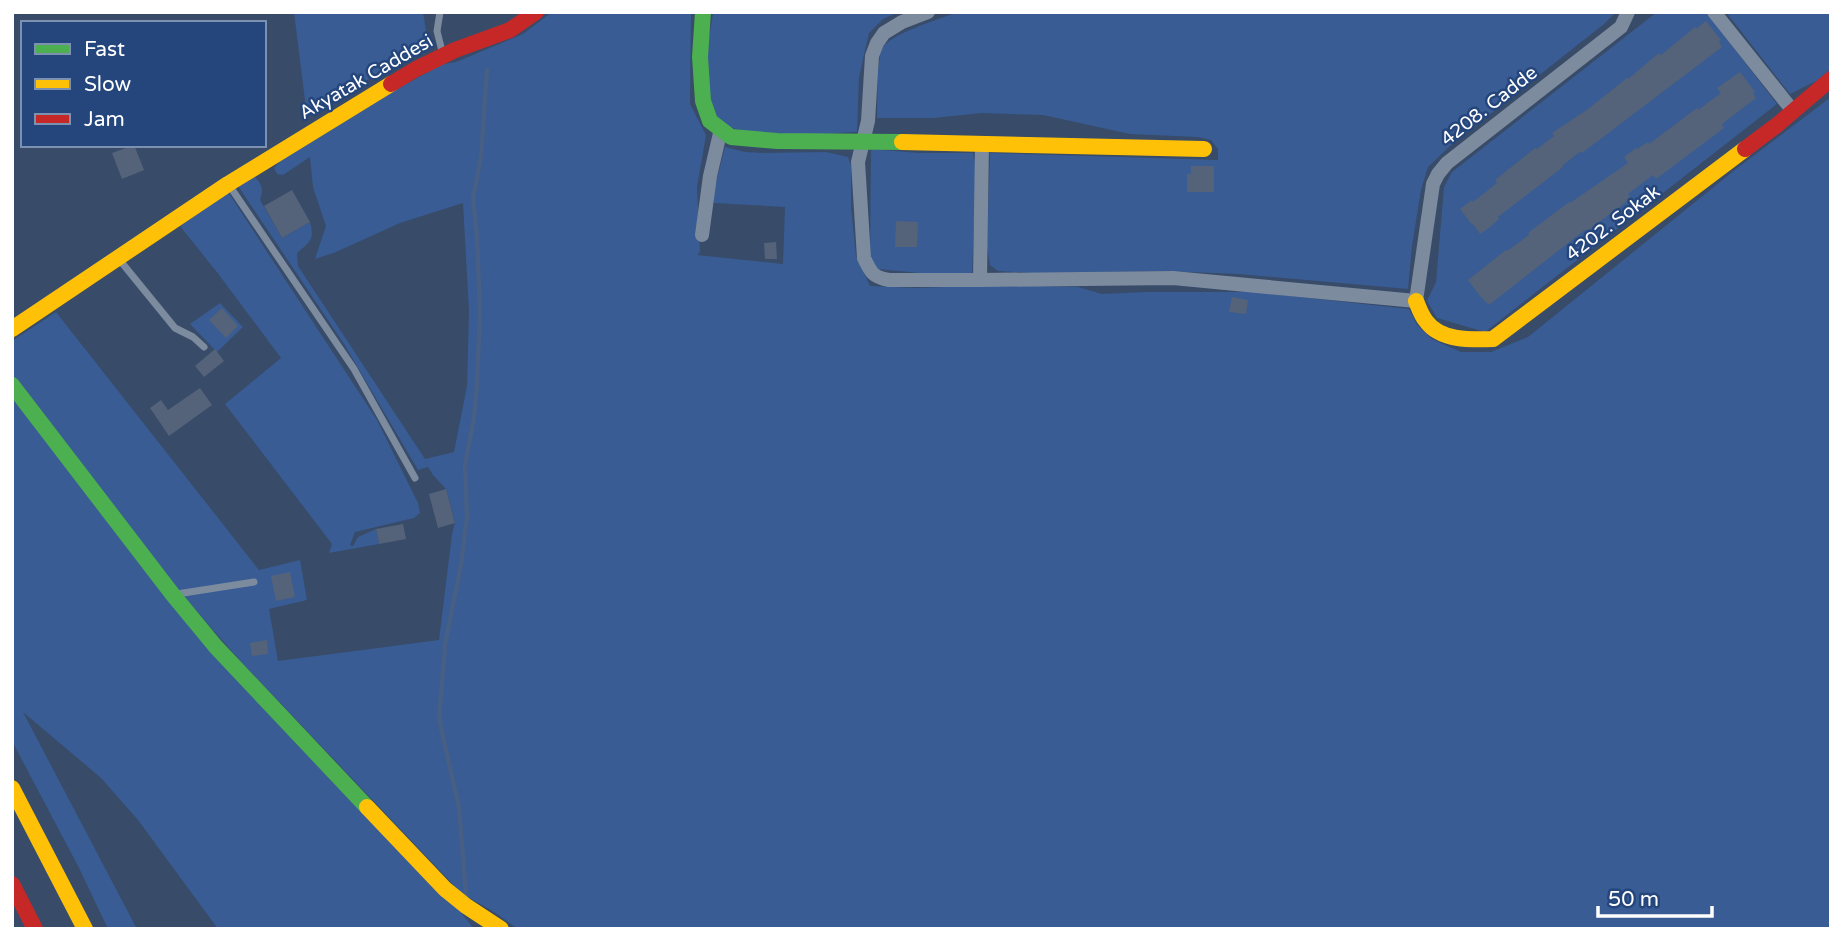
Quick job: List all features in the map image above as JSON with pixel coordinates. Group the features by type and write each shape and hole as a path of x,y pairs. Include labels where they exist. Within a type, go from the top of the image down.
{"main road":[{"name":"Akyatak Caddesi","path":"12,330 228,184 416,69 510,30 536,12"},
{"path":"704,12 700,57 703,101 710,121 731,137 777,141 1204,149"},
{"name":"4202. Sokak","path":"1416,301 1428,324 1449,336 1470,341 1493,339 1793,111 1831,79"},
{"path":"12,385 216,647 445,889 501,929"},
{"path":"12,788 85,929"},
{"path":"12,884 35,929"}],"street":[{"path":"928,12 902,22 884,33 872,56 868,121 858,162 864,258 871,272 879,278 1173,278 1416,301"},
{"name":"4208. Cadde","path":"1416,301 1433,184 1438,174 1447,163 1621,27 1628,12"},
{"path":"1621,27 1637,12"},
{"path":"1714,12 1793,111"},
{"path":"702,235 710,176 721,129"},
{"path":"980,280 982,143"}],"lane":[{"path":"440,12 437,31 443,56"},
{"path":"228,184 354,369 415,478"},
{"path":"117,257 175,328 194,337 204,347"},
{"path":"173,595 254,582"}],"shaded area":[{"path":"294,12 423,12 428,43 307,117"},
{"path":"552,12 691,12 690,104 706,135 697,187 700,252 697,255 783,264 785,207 714,203 714,190 725,147 764,153 826,152 848,157 851,166 851,207 856,256 870,286 1078,287 1102,294 1253,292 1409,309 1417,325 1432,339 1461,352 1491,352 1528,337 1736,169 1831,97 1831,929 518,929 462,894 244,665 175,587 12,375 12,341 56,312 259,570 300,560 307,600 269,609 278,661 439,640 455,522 446,489 428,467 418,470 344,344 238,186 255,177 262,187 260,200 282,238 310,222 312,237 297,253 298,266 425,459 454,452 467,386 469,312 463,203 400,223 315,259 326,226 313,187 310,157 283,175 277,174 274,168 280,161 393,91 443,64 456,62 523,34"},
{"path":"713,12 899,12 883,19 869,33 859,77 857,132 766,134 732,128 721,121 711,104 707,84 706,56"},
{"path":"957,12 1616,12 1451,145 1428,167 1421,190 1408,289 1238,274 998,271 990,265 987,247 990,153 1218,160 1218,149 1211,140 1197,137 1130,134 1043,115 981,113 934,118 877,118 878,70 883,47 906,32"},
{"path":"1657,12 1706,12 1777,104 1485,332 1437,318 1427,301 1436,282 1444,187 1452,172"},
{"path":"1726,12 1831,12 1831,69 1816,81 1790,94"},
{"path":"871,149 919,153 973,153 976,168 972,275 879,269 870,262"},
{"path":"228,192 377,420 418,503 420,513 414,518 355,532 350,545 353,546 358,537 376,529 379,544 329,553 332,544 225,404 281,358 180,226"},
{"path":"220,303 243,327 217,352 190,324"},
{"path":"12,395 181,614 474,929 218,929 138,820 101,778 23,712 137,929 108,929 12,741"}],"building":[{"path":"1706,21 1721,40 1719,42 1722,47 1582,153 1581,151 1480,234 1460,209 1472,200 1473,202 1497,183 1495,180 1554,136 1552,133"},
{"path":"1740,72 1755,92 1753,93 1756,98 1722,124 1724,128 1656,179 1653,175 1628,194 1631,198 1621,206 1587,231 1586,229 1489,305 1480,296 1468,280 1569,202 1628,163 1624,157 1636,148 1648,142 1649,144 1721,93 1717,88"},
{"path":"135,147 144,170 122,179 112,153"},
{"path":"1191,166 1214,166 1214,192 1187,192 1187,174 1191,174"},
{"path":"292,190 310,222 282,238 264,206"},
{"path":"896,221 918,222 917,247 895,247"},
{"path":"776,242 777,259 765,259 764,243"},
{"path":"1232,297 1248,300 1246,314 1229,312"},
{"path":"222,308 238,326 226,338 209,320"},
{"path":"215,349 224,361 204,377 195,366"},
{"path":"200,388 212,405 169,436 150,408 161,400 168,410"},
{"path":"446,489 455,523 438,528 429,494"},
{"path":"403,524 406,539 379,544 376,529"},
{"path":"290,572 295,597 276,601 271,576"},
{"path":"267,640 268,654 252,656 250,643"}],"waterway":[{"path":"466,894 459,808 439,719 445,645 461,565 467,516 465,464 474,418 477,382 480,313 473,198 481,157 487,70"}],"traffic: fast":[{"path":"703,12 700,57 703,101 710,121 731,137 777,141 902,142"},
{"path":"12,385 216,647 367,807"}],"traffic: slow":[{"path":"12,329 228,184 391,84"},
{"path":"902,142 1204,149"},
{"path":"1416,301 1424,319 1439,332 1456,338 1493,339 1745,149"},
{"path":"12,788 85,929"},
{"path":"367,807 445,889 501,929"}],"traffic: jam":[{"path":"391,84 455,50 510,30 536,12"},
{"path":"1745,149 1831,79"},
{"path":"12,884 35,929"}]}
